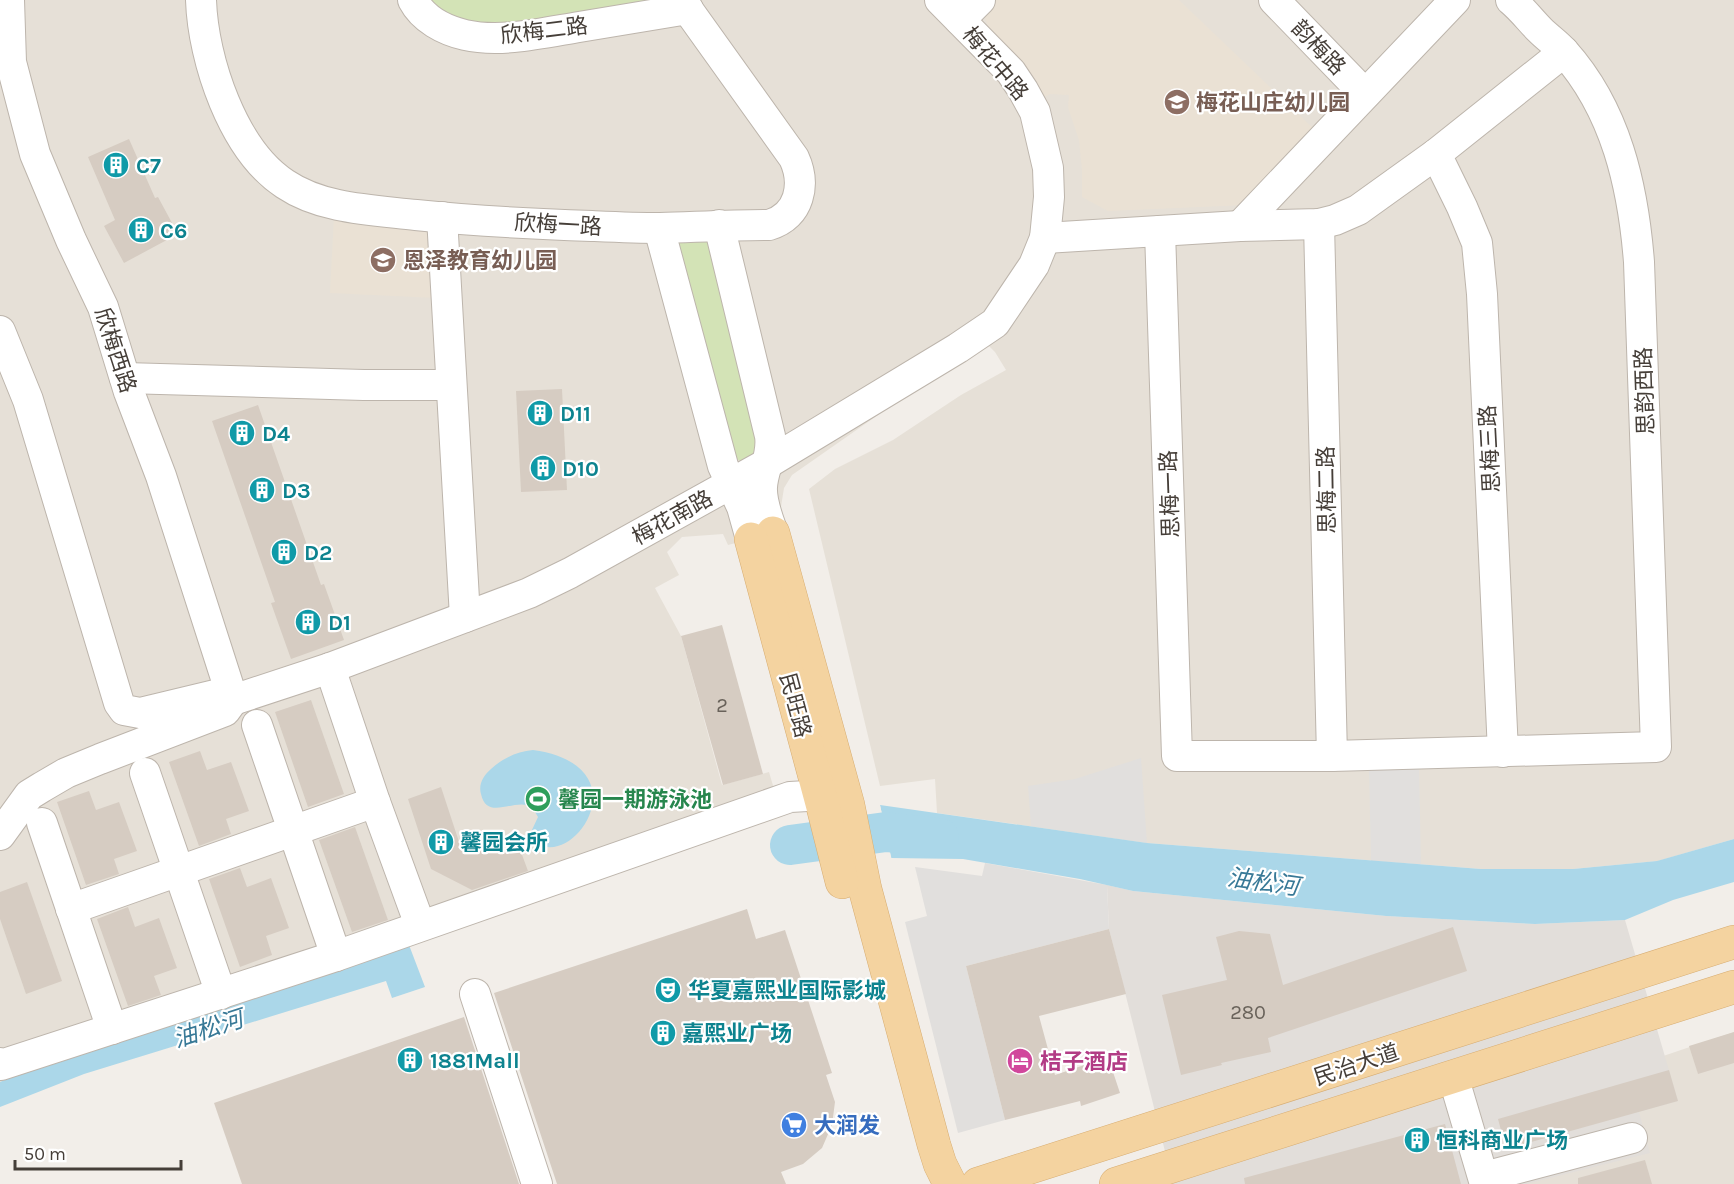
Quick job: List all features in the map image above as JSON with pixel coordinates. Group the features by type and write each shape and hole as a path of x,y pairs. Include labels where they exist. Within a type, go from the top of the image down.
{"main road":[{"name":"民旺路","path":"762,536 834,800 909,1137 926,1184"},
{"name":"民旺路","path":"851,875 940,1164 950,1184"},
{"name":"民治大道","path":"978,1184 1734,942"},
{"name":"民治大道","path":"1116,1184 1734,987"}],"street":[{"name":"欣梅西路","path":"9,0 6,62 35,154 71,240 103,307 233,700"},
{"name":"欣梅一路","path":"201,0 208,47 224,99 238,131 264,167 286,185 315,199 360,209 554,225 659,228 769,225 777,222 786,216 799,195 800,175 794,158 684,4"},
{"name":"欣梅二路","path":"413,0 418,9 443,28 466,35 491,37 528,35 684,4"},
{"name":"韵梅路","path":"1274,0 1365,94"},
{"path":"1240,225 1455,0"},
{"name":"思韵西路","path":"1503,752 1656,747 1636,227 1630,191 1613,132 1585,80 1564,52 1511,0"},
{"name":"梅花中路","path":"960,7 1011,72 1035,112 1048,168 1049,197 1045,238"},
{"path":"1045,238 1240,225 1320,224 1335,220 1358,210 1436,154 1564,52"},
{"name":"思梅三路","path":"1436,154 1477,243 1482,294 1503,752"},
{"path":"442,217 465,617"},
{"name":"思梅二路","path":"1320,224 1332,756"},
{"name":"民旺路","path":"719,225 770,436 771,452 762,489 762,536"},
{"name":"民旺路","path":"659,228 723,466 742,507 762,536"},
{"name":"思梅一路","path":"1160,231 1177,756 1332,756"},
{"name":"梅花南路","path":"233,700 330,668 529,593 730,485 995,323 1035,265 1045,238"},
{"path":"0,331 28,400 119,702 124,710 148,712 219,694 233,700 225,711 66,773 29,795 0,835"},
{"path":"125,378 364,385 450,385"},
{"path":"330,668 375,802 420,925"},
{"path":"257,725 336,956"},
{"path":"1332,756 1503,752"},
{"path":"145,773 221,994"},
{"path":"0,1062 1,1065 336,956 790,797 834,800"},
{"path":"71,909 375,802"},
{"path":"42,823 112,1029"},
{"path":"475,994 537,1184"},
{"path":"1454,1076 1484,1180 1632,1138"}],"shaded area":[{"path":"0,0 1734,0 1734,839 1658,861 1573,869 1481,869 1147,843 937,813 935,779 880,786 809,489 835,469 893,440 961,395 1006,370 995,352 984,341 792,475 784,488 780,513 773,533 728,545 723,534 682,537 667,552 679,575 655,588 681,636 722,785 769,772 782,816 0,1082"},
{"name":"梅花山庄幼儿园","path":"992,0 1179,0 1316,131 1246,205 1108,211 1082,197 1079,140 1068,107 1069,95 1050,94 1044,97 1024,66 989,28 982,11"},
{"name":"恩泽教育幼儿园","path":"334,216 434,228 436,298 330,293"},
{"path":"1141,758 1147,843 1031,826 1028,786 1075,779"},
{"path":"1419,765 1421,864 1371,861 1369,768"},
{"path":"985,863 1107,885 1109,929 966,966 1005,1120 958,1133 905,922 927,916 915,867 982,876"},
{"path":"1107,885 1133,891 1386,916 1535,924 1625,920 1678,1101 1639,1112 1650,1153 1526,1184 1170,1184 1173,1183 1109,929"},
{"path":"1734,1032 1734,1184 1507,1184 1492,1114"}],"green space":[{"path":"428,0 647,0 638,8 506,28 455,22"},
{"path":"710,237 762,448 748,460 741,461 732,457 677,244 680,240"}],"water":[{"name":"馨园一期游泳池","path":"533,750 567,760 586,776 593,795 590,814 579,832 565,843 548,847 533,840 531,832 538,817 532,807 518,805 495,808 484,802 481,794 482,780 496,765 515,754"},
{"path":"880,805 1147,843 1481,869 1573,869 1657,861 1734,839 1734,882 1673,900 1625,920 1535,924 1386,916 1133,891 1080,879 963,859 891,858"},
{"path":"409,945 425,987 392,998 386,981 84,1074 0,1107 0,1082 12,1077"}],"pier":[{"path":"877,805 880,805 892,861 888,859"}],"building":[{"path":"129,139 155,198 158,197 178,234 124,263 104,226 115,220 88,157"},
{"path":"562,389 567,490 521,492 516,391"},
{"path":"258,405 321,585 324,584 344,640 291,659 271,603 275,602 212,421"},
{"path":"722,625 763,774 723,785 681,636"},
{"path":"311,700 344,794 308,807 275,712"},
{"path":"200,751 207,770 231,762 249,811 226,819 231,834 199,846 169,762"},
{"name":"馨园会所","path":"441,787 462,851 514,833 528,871 472,890 431,869 408,799"},
{"path":"89,791 96,810 119,802 137,851 114,859 119,874 86,885 57,802"},
{"path":"355,827 388,920 352,932 319,840"},
{"path":"240,868 247,887 271,878 289,928 266,936 272,955 240,967 209,879"},
{"path":"27,882 62,981 26,994 0,919 0,892"},
{"path":"128,907 135,927 159,918 177,968 154,976 161,995 128,1006 97,919"},
{"name":"嘉熙业广场","path":"747,909 756,939 785,930 832,1073 826,1075 835,1102 832,1125 822,1148 803,1164 781,1172 786,1184 557,1184 494,993"},
{"path":"1453,927 1467,971 1268,1038 1271,1052 1181,1075 1162,995 1227,980 1216,937 1239,931 1270,934 1283,985"},
{"name":"桔子酒店","path":"1109,929 1126,994 1039,1016 1055,1075 1108,1057 1120,1093 1081,1106 1080,1101 1005,1120 966,966"},
{"name":"1881Mall","path":"464,1017 519,1184 242,1184 214,1103"},
{"path":"1734,1032 1734,1063 1698,1074 1689,1046"},
{"path":"1669,1070 1678,1101 1506,1149 1498,1119"},
{"name":"恒科商业广场","path":"1445,1124 1461,1184 1245,1184 1244,1178"},
{"path":"1645,1160 1652,1184 1578,1184 1578,1178"}],"waterway":[{"name":"油松河","path":"790,845 886,832 939,838"}],"place":[{"name":"梅花山庄幼儿园","path":"1177,102"},
{"name":"C7","path":"116,165"},
{"name":"C6","path":"141,230"},
{"name":"恩泽教育幼儿园","path":"383,260"},
{"name":"D11","path":"540,413"},
{"name":"D4","path":"242,433"},
{"name":"D10","path":"543,468"},
{"name":"D3","path":"262,490"},
{"name":"D2","path":"284,552"},
{"name":"D1","path":"308,622"},
{"name":"馨园一期游泳池","path":"538,799"},
{"name":"馨园会所","path":"441,842"},
{"name":"华夏嘉熙业国际影城","path":"668,990"},
{"name":"嘉熙业广场","path":"663,1033"},
{"name":"1881Mall","path":"410,1060"},
{"name":"桔子酒店","path":"1020,1061"},
{"name":"大润发","path":"794,1125"},
{"name":"恒科商业广场","path":"1417,1140"}]}
